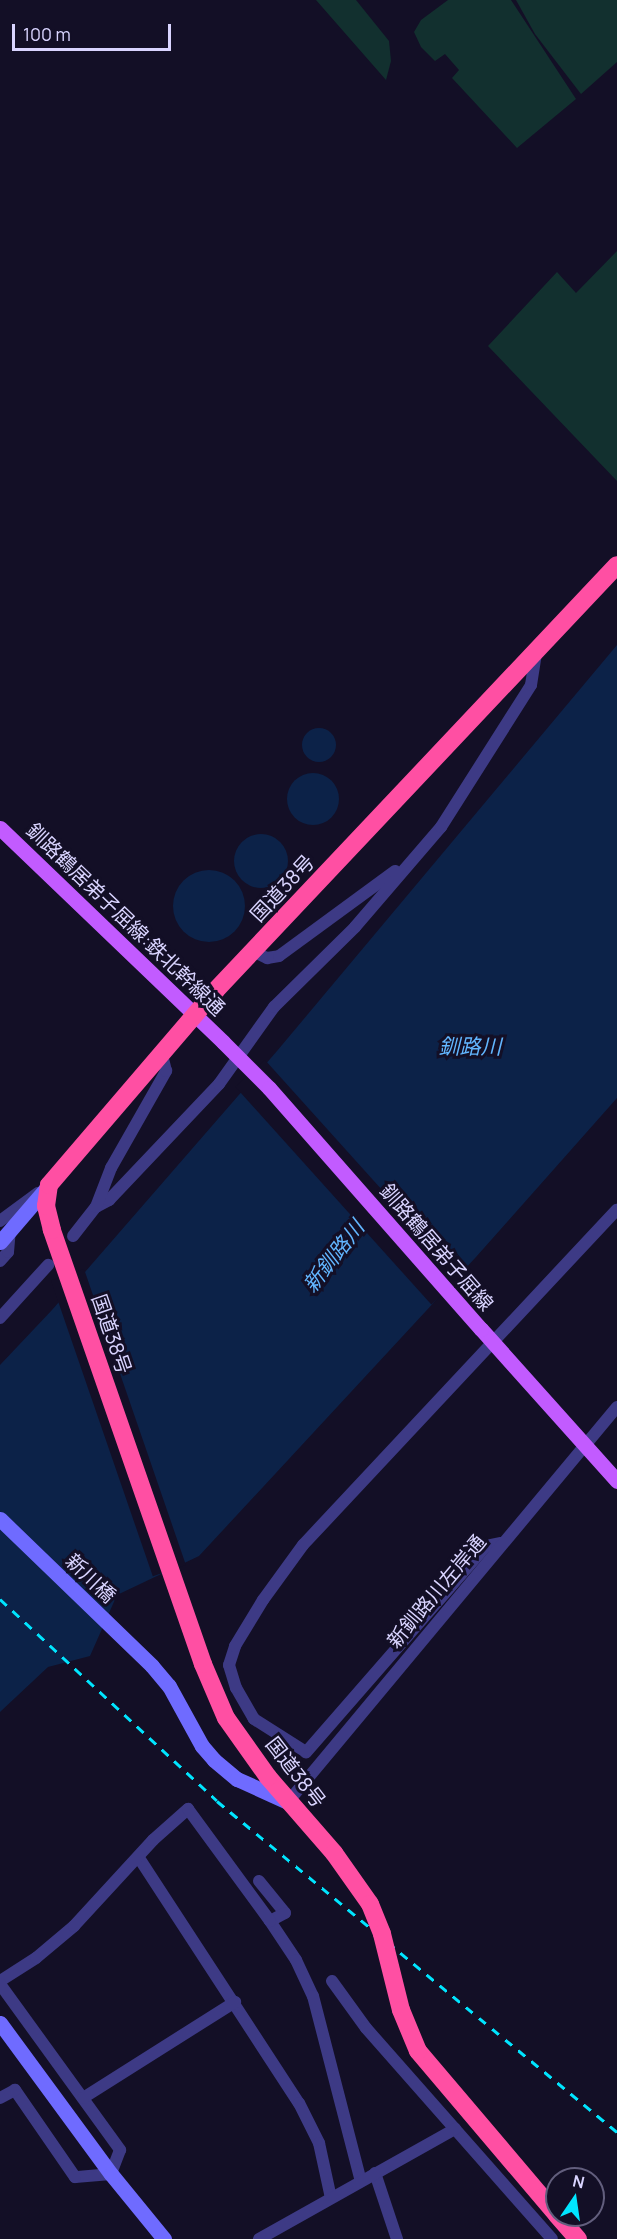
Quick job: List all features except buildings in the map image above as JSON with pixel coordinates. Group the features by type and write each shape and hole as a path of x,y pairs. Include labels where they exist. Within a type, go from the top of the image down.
{"highway":[{"name":"国道38号","path":"545,2201 418,2051 401,2010 382,1934 370,1904 334,1853 288,1802 226,1718 197,1647 55,1260 52,1230 46,1206 49,1185 195,1014 617,564"},
{"name":"国道38号","path":"568,2227 578,2239"}],"main road":[{"name":"釧路鶴居弟子屈線:鉄北幹線通","path":"0,828 223,1042"},
{"name":"釧路鶴居弟子屈線","path":"223,1042 269,1088 617,1481"}],"street":[{"path":"96,1207 109,1200 219,1084 274,1007 355,927 441,827 531,685 537,650"},
{"path":"253,951 267,958 279,956 413,858"},
{"path":"73,1236 96,1207 111,1168 166,1071 162,1054"},
{"path":"0,1261 8,1252 3,1231 49,1185"},
{"path":"501,1544 486,1546 480,1552 306,1752 254,1719 236,1688 229,1665 234,1646 303,1545 494,1344 617,1210"},
{"path":"0,1318 55,1260"},
{"name":"新釧路川左岸通","path":"288,1802 583,1445 617,1407"},
{"name":"新川橋","path":"0,1519 152,1666 169,1686 202,1746 214,1760 237,1779 288,1802"},
{"path":"111,2174 120,2150 0,1982 36,1958 74,1926 139,1858 153,1840 188,1809 270,1921 296,1960 313,1996 361,2181"},
{"path":"139,1858 309,2121 319,2143 331,2198"},
{"path":"259,1881 285,1913 270,1921"},
{"path":"332,1981 366,2028 552,2239"},
{"path":"84,2098 234,2002"},
{"path":"0,2023 111,2174 164,2239"},
{"path":"0,2098 15,2090 75,2177 111,2174"},
{"path":"260,2239 455,2129"},
{"path":"375,2173 397,2239"}],"green space":[{"path":"316,0 356,0 389,41 391,61 386,80"},
{"path":"448,0 511,0 576,99 517,148 452,78 459,70 445,54 435,61 421,47 414,32 421,20"},
{"path":"516,0 617,0 617,62 581,94 535,34"},
{"path":"617,251 617,481 488,346 557,272 576,293"}],"water":[{"name":"釧路川","path":"617,645 617,1098 476,1257 199,1556 117,1595 90,1656 48,1667 0,1712 0,1365 52,1310 277,1051"},
{"path":"319,728 331,733 336,745 331,757 319,762 307,757 302,745 307,733"},
{"path":"313,773 323,775 331,781 337,789 339,799 337,809 331,817 323,823 313,825 303,823 295,817 289,809 287,799 289,789 295,781 303,775"},
{"path":"261,834 271,836 280,842 286,851 288,861 286,871 280,880 271,886 261,888 251,886 242,880 236,871 234,861 236,851 242,842 251,836"},
{"path":"209,870 229,876 239,886 245,906 239,926 229,936 209,942 189,936 179,926 173,906 179,886 189,876"}],"pier":[{"path":"265,1060 461,1278 431,1305 235,1087"},
{"path":"84,1269 186,1565 153,1576 51,1280"}],"railway":[{"path":"0,1599 217,1801 617,2132"}],"water label":[{"name":"新釧路川","path":"333,1256"}]}
